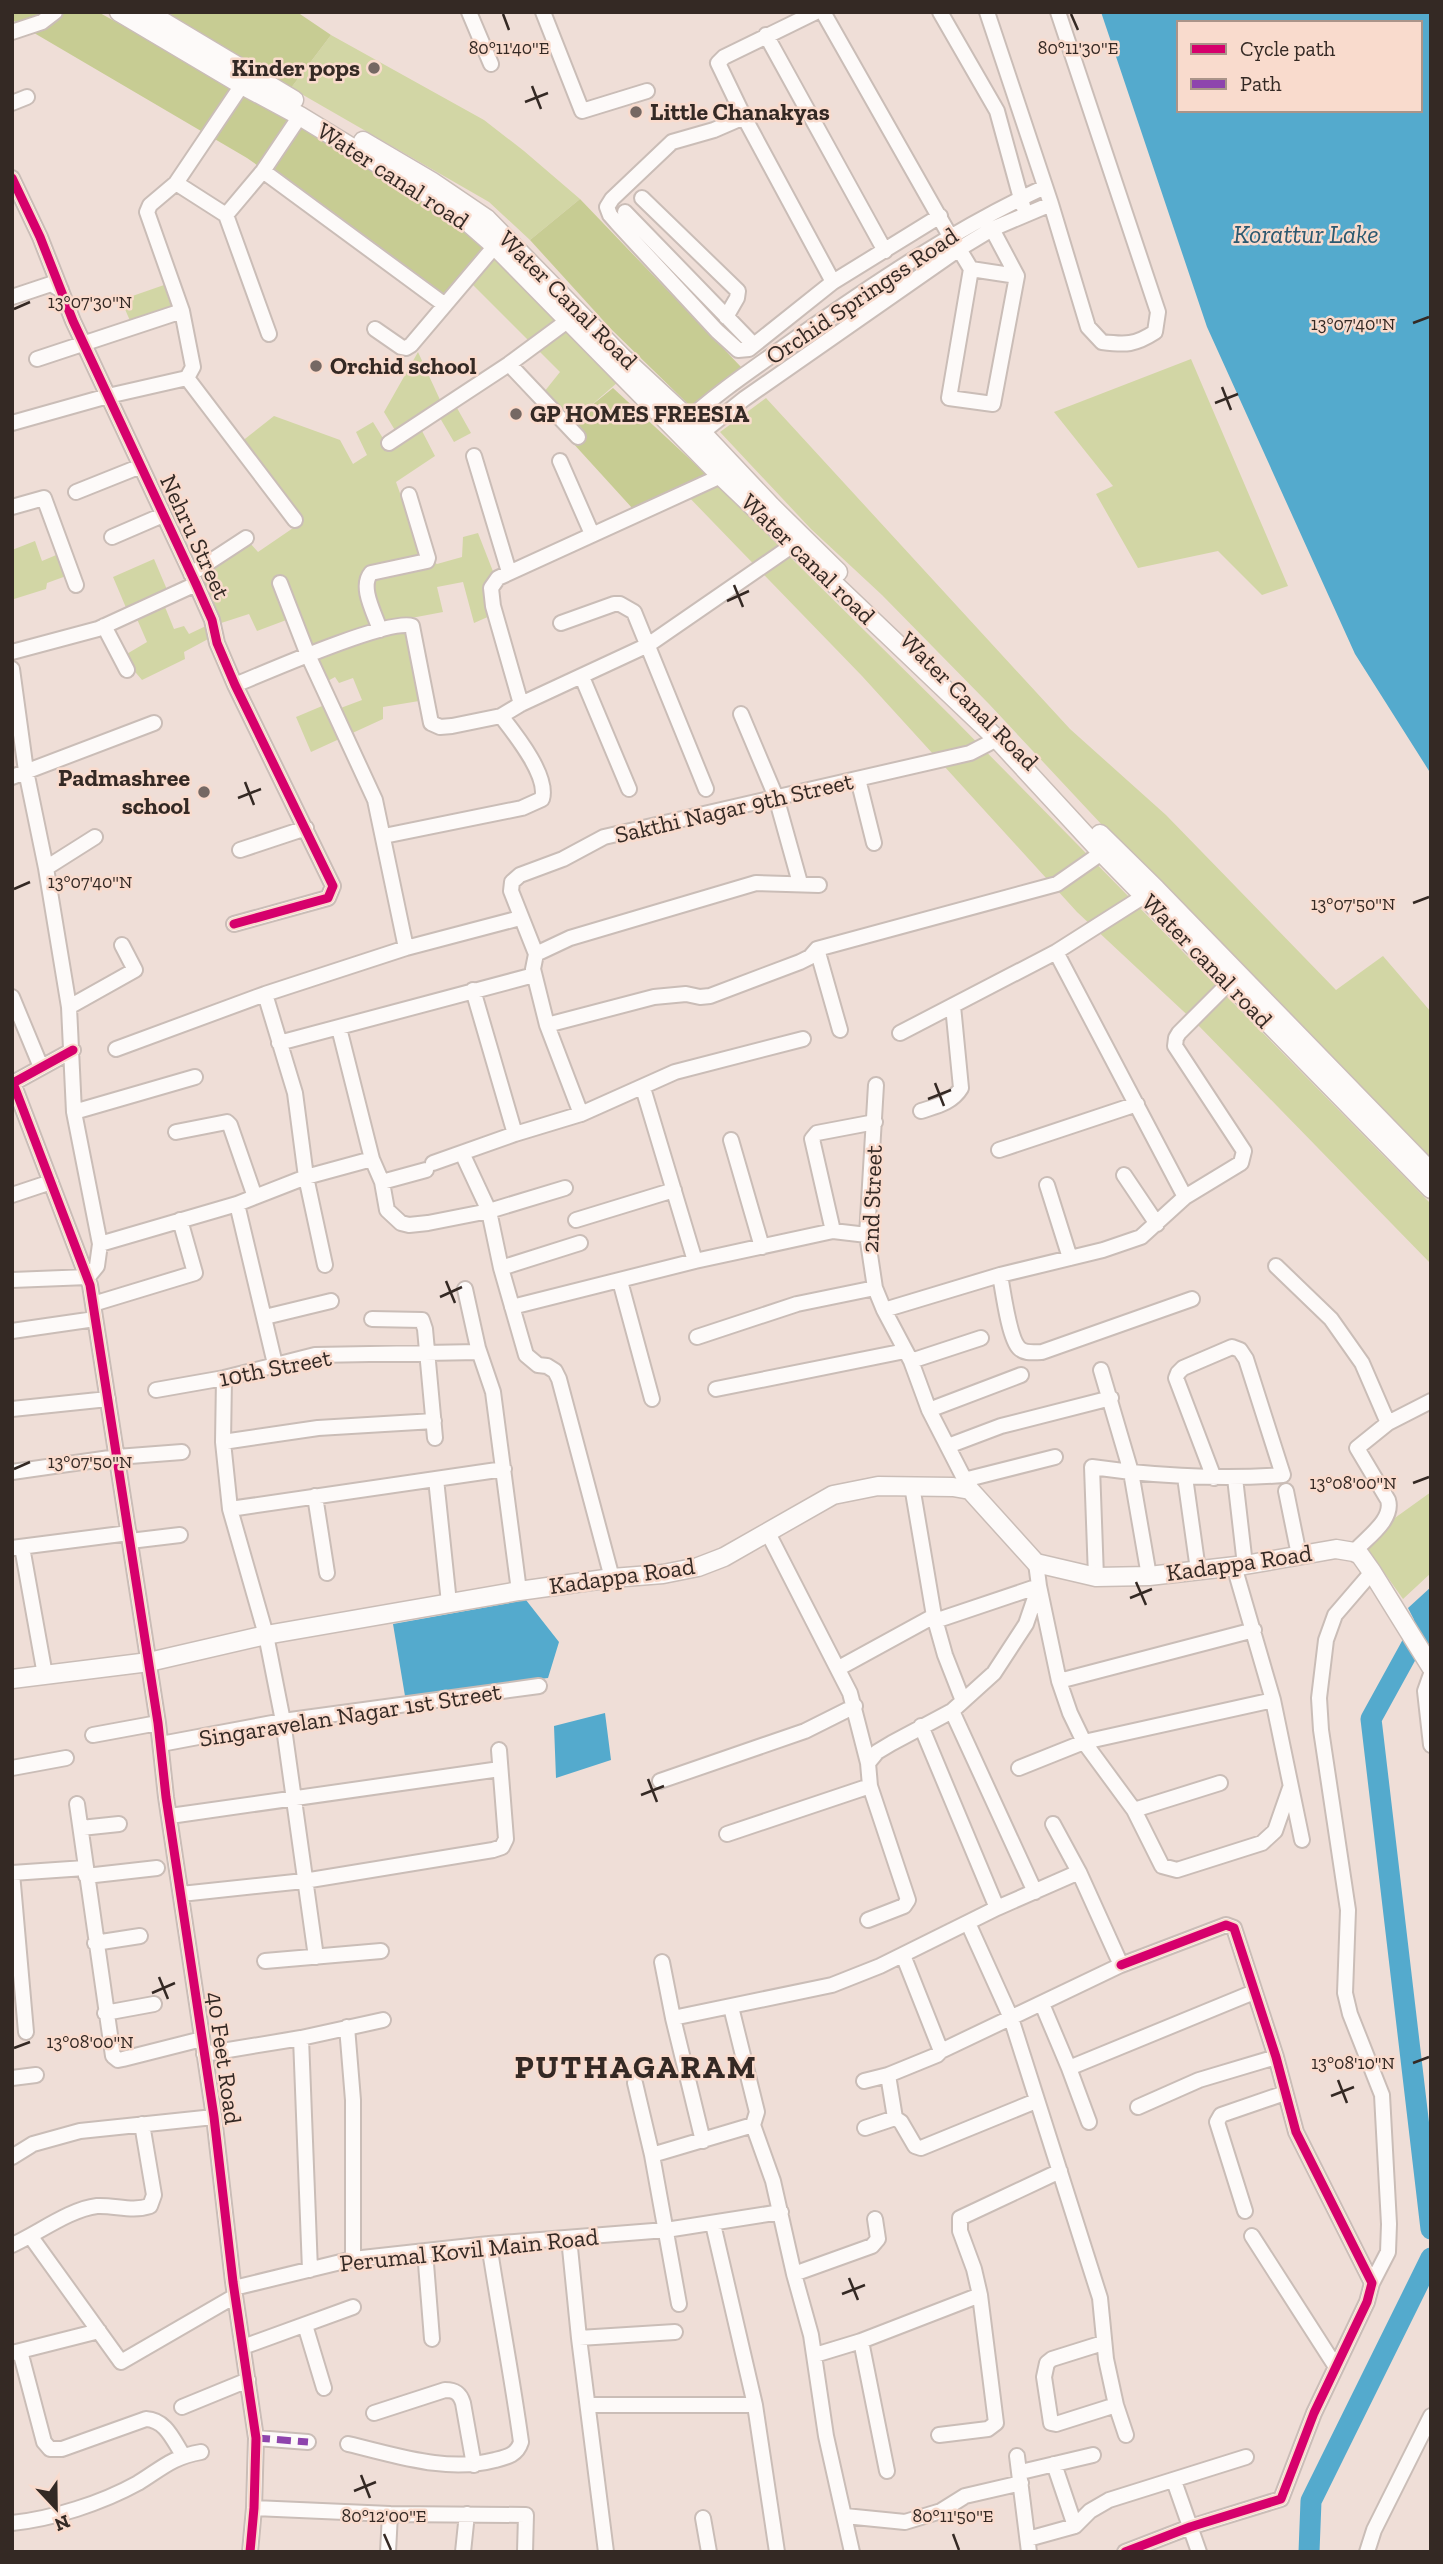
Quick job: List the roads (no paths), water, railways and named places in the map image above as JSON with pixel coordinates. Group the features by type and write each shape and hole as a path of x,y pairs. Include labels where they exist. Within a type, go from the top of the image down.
{"main road":[{"name":"Water canal road","path":"119,12 300,116 454,210 499,241 689,432 721,476 797,540 1107,850"},
{"name":"Water Canal Road","path":"147,12 471,207 499,241"},
{"name":"Water Canal Road","path":"689,432 797,540 1023,752 1107,850 1234,979 1431,1171"},
{"name":"Water canal road","path":"1234,979 1431,1189"},
{"name":"Kadappa Road","path":"12,1679 149,1662 266,1635 449,1603 698,1567 745,1548 834,1495 878,1486 967,1485"},
{"path":"967,1485 1036,1563"},
{"name":"Kadappa Road","path":"1036,1563 1096,1577 1149,1576 1336,1549 1353,1552"},
{"path":"1353,1552 1360,1555 1372,1572 1429,1667"}],"street":[{"path":"12,32 41,22 55,12"},
{"path":"469,12 491,64"},
{"path":"544,12 582,111 647,91"},
{"path":"817,12 766,35 718,62 744,117 833,282"},
{"path":"823,12 950,236"},
{"path":"940,12 997,111 1024,214"},
{"path":"987,12 1051,204 1088,327 1102,342 1120,345 1138,343 1155,332 1158,312 1058,12"},
{"path":"766,35 885,251"},
{"path":"12,423 187,377 193,367 182,311 147,212 150,205 176,183 242,85"},
{"path":"12,103 27,97"},
{"path":"226,215 263,171 300,116"},
{"path":"744,117 714,130 672,142 612,199 607,207 610,215 738,351 744,351 754,345 833,282 940,216"},
{"path":"263,171 445,305"},
{"name":"Nehru Street","path":"12,178 40,237 84,345 194,579 235,685 333,886 328,898 234,924"},
{"path":"176,183 226,215 269,334"},
{"name":"Orchid Springss Road","path":"689,432 731,385 827,317 950,236 1045,187"},
{"path":"642,198 738,291 726,317"},
{"name":"Orchid Springss Road","path":"689,432 744,399 958,249 992,229 1051,204"},
{"path":"625,212 754,345"},
{"path":"958,249 971,269 949,398 993,404 1017,276 992,229"},
{"path":"375,329 401,348 411,345 499,241"},
{"path":"971,269 1017,276"},
{"path":"12,297 51,284 61,290"},
{"path":"812,299 838,332"},
{"path":"37,359 182,311"},
{"path":"389,443 509,364 574,317"},
{"path":"509,364 578,437"},
{"path":"187,377 295,520"},
{"path":"474,456 509,572"},
{"path":"560,461 592,534"},
{"path":"76,492 141,466"},
{"path":"521,704 491,588 498,578 721,476"},
{"path":"380,630 366,587 367,577 371,573 427,561 428,558 409,495"},
{"path":"12,507 44,498 76,585"},
{"path":"112,537 163,515"},
{"path":"12,652 104,626 194,579 246,538"},
{"path":"412,626 431,723 440,727 452,726 502,716 521,704 648,645 797,540"},
{"path":"280,583 308,655 375,800 406,948"},
{"path":"561,623 614,604 620,604 634,612 706,789"},
{"path":"235,685 308,655 380,630 405,623 412,626 427,622"},
{"path":"104,626 127,670"},
{"path":"12,669 19,774 46,868 69,1007 74,1112 100,1244 97,1266 88,1277 12,1280"},
{"path":"582,677 629,789"},
{"path":"741,714 776,797 800,883"},
{"path":"384,836 522,808 542,799 544,794 540,781 524,746 502,716"},
{"path":"19,774 154,723"},
{"name":"Sakthi Nagar 9th Street","path":"580,1114 547,1025 534,975 533,960 536,954 510,886 520,875 563,859 604,837 970,753 997,739"},
{"path":"858,779 874,843"},
{"path":"240,850 306,828"},
{"path":"46,868 95,837"},
{"path":"547,1025 653,997 686,994 710,996 800,962 810,957 817,949 1057,884 1107,850"},
{"path":"536,954 570,938 756,883 819,885"},
{"path":"900,1033 1056,952 1150,892"},
{"path":"116,1049 265,994 406,948 520,918"},
{"path":"69,1007 135,970 122,946"},
{"path":"817,949 840,1030"},
{"path":"1056,952 1185,1197"},
{"path":"279,1043 534,975"},
{"path":"884,1310 1141,1237 1185,1197 1241,1163 1244,1151 1175,1046 1179,1032 1234,979"},
{"path":"473,990 515,1134"},
{"path":"265,994 298,1106 306,1177 325,1265"},
{"path":"12,997 41,1067"},
{"path":"921,1111 950,1101 961,1088 953,1006"},
{"path":"339,1028 372,1159 382,1182 387,1210 401,1223 409,1225 489,1211 565,1188"},
{"path":"382,1182 515,1134 580,1114 675,1072 803,1039"},
{"path":"13,1083 73,1050"},
{"path":"74,1112 195,1077"},
{"name":"40 Feet Road","path":"13,1083 88,1277 108,1398 161,1744 256,2438 250,2552"},
{"name":"2nd Street","path":"876,1085 867,1235 875,1288 908,1356 929,1410 967,1485"},
{"path":"643,1088 695,1261"},
{"path":"999,1150 1137,1104"},
{"path":"176,1132 227,1122 255,1197"},
{"path":"833,1231 811,1143 817,1133 875,1122"},
{"path":"731,1140 762,1247"},
{"path":"462,1153 489,1211 501,1268 526,1354 538,1365 555,1371 559,1379 612,1578"},
{"path":"100,1244 237,1204 306,1177 372,1159"},
{"path":"1125,1175 1157,1224"},
{"path":"12,1195 51,1182"},
{"path":"1047,1185 1070,1258"},
{"path":"576,1220 674,1190"},
{"path":"237,1204 275,1364"},
{"path":"12,1331 94,1312 195,1273 180,1220"},
{"path":"512,1307 695,1261 833,1231 867,1235"},
{"path":"501,1268 580,1243"},
{"path":"1276,1266 1331,1319 1362,1363 1388,1423"},
{"path":"1000,1275 1013,1335 1018,1348 1027,1352 1042,1352 1192,1299"},
{"path":"620,1281 652,1399"},
{"path":"697,1337 797,1304 875,1288"},
{"path":"465,1289 479,1353 493,1392 519,1591"},
{"path":"265,1317 331,1301"},
{"path":"372,1319 422,1320 428,1353 435,1438"},
{"path":"716,1389 908,1356 981,1338"},
{"path":"1096,1577 1092,1467 1185,1477 1214,1478 1235,1478 1283,1475 1246,1359 1240,1350 1232,1347 1183,1368 1176,1378 1214,1478"},
{"name":"10th Street","path":"156,1390 224,1378 315,1356 479,1353"},
{"path":"1101,1370 1132,1472 1149,1576"},
{"path":"929,1410 1021,1375"},
{"path":"224,1378 223,1442 230,1509 266,1635 283,1721 316,1957"},
{"path":"12,1409 108,1398"},
{"path":"948,1446 1002,1426 1111,1398"},
{"path":"1353,1552 1386,1517 1390,1508 1388,1500 1357,1448 1388,1423 1431,1401"},
{"path":"223,1442 318,1428 434,1421"},
{"path":"12,1472 117,1457 182,1452"},
{"path":"967,1485 1055,1457"},
{"path":"230,1509 504,1469"},
{"path":"1185,1477 1199,1570"},
{"path":"1235,1478 1239,1565 1273,1700 1302,1840"},
{"path":"436,1479 449,1603"},
{"path":"912,1486 935,1618 957,1706 1035,1892"},
{"path":"1286,1491 1299,1555"},
{"path":"315,1496 327,1573"},
{"path":"768,1533 839,1668 855,1706 868,1763 870,1786 908,1900 904,1906 868,1920"},
{"path":"45,1675 17,1547 180,1535"},
{"path":"1036,1563 1059,1681 1070,1713 1084,1742 1134,1810 1162,1866 1177,1870 1262,1843 1275,1831 1290,1788"},
{"path":"1125,2552 1190,2527 1281,2499 1301,2445 1388,2252 1382,2095 1350,2014 1345,1993 1348,1910 1321,1731 1320,1698 1326,1640 1331,1624 1342,1606 1372,1572"},
{"path":"839,1668 935,1618 1039,1586"},
{"path":"868,1763 877,1752 957,1706 994,1673 1026,1624 1039,1586"},
{"path":"1059,1681 1254,1630"},
{"path":"1429,1667 1424,1691 1431,1745"},
{"name":"Singaravelan Nagar 1st Street","path":"161,1744 283,1721 539,1686"},
{"path":"1019,1768 1084,1742 1273,1700"},
{"path":"660,1781 805,1731 855,1706"},
{"path":"93,1735 158,1723"},
{"path":"921,1726 997,1908"},
{"path":"181,1894 304,1881 502,1847 506,1839 499,1750"},
{"path":"12,1768 66,1758"},
{"path":"170,1816 500,1769"},
{"path":"1134,1810 1220,1783"},
{"path":"727,1834 870,1786"},
{"path":"76,1804 111,2052 118,2060 202,2039"},
{"path":"80,1828 119,1824"},
{"path":"1053,1824 1079,1872 1121,1965"},
{"path":"26,2032 12,1873 157,1868"},
{"path":"673,2018 832,1985 880,1966 997,1908 1079,1872"},
{"path":"968,1923 1011,2018 1100,2298 1103,2343 1116,2405 1126,2435"},
{"path":"864,2081 888,2075 937,2055 1121,1965 1231,1925 1237,1933 1276,2057 1296,2132 1372,2283"},
{"path":"95,1943 140,1936"},
{"path":"265,1961 381,1951"},
{"path":"903,1955 941,2051"},
{"path":"662,1962 703,2141"},
{"path":"1069,2068 1254,1992"},
{"path":"105,2013 154,2004"},
{"path":"1042,2004 1089,2122"},
{"path":"732,2007 757,2112 753,2125 773,2181 815,2355 826,2436 852,2552"},
{"path":"204,2054 301,2038 383,2020"},
{"path":"347,2027 353,2100 353,2259"},
{"path":"301,2038 310,2270"},
{"path":"1138,2107 1199,2080 1276,2057"},
{"path":"888,2075 895,2118 901,2122 915,2146 921,2148 1036,2101"},
{"path":"12,2078 36,2076"},
{"path":"635,2083 652,2155 680,2304"},
{"path":"1245,2211 1217,2122 1221,2115 1285,2093"},
{"path":"12,2157 33,2144 80,2131 214,2117"},
{"path":"865,2128 895,2118"},
{"path":"12,2245 83,2209 98,2206 139,2210 150,2206 154,2195 142,2124"},
{"path":"652,2155 753,2125"},
{"path":"939,2435 988,2429 996,2423 979,2295 974,2269 960,2231 960,2218 1060,2171"},
{"name":"Perumal Kovil Main Road","path":"99,2331 121,2362 234,2292 353,2259 489,2244 666,2230 781,2212"},
{"path":"794,2274 872,2246 878,2239 875,2219"},
{"path":"713,2224 755,2405 777,2552"},
{"path":"1252,2236 1336,2367"},
{"path":"31,2237 99,2331 16,2352 44,2442 50,2449 62,2449 146,2419 156,2419 164,2425 183,2455"},
{"path":"569,2238 606,2552"},
{"path":"348,2445 429,2463 474,2465 510,2456 518,2449 521,2442 489,2244"},
{"path":"425,2251 432,2339"},
{"path":"815,2355 861,2341 979,2295"},
{"path":"243,2347 354,2307"},
{"path":"305,2325 324,2388"},
{"path":"579,2338 676,2332"},
{"path":"861,2341 887,2471"},
{"path":"1103,2343 1047,2363 1044,2377 1051,2423 1056,2424 1116,2405"},
{"path":"182,2407 248,2380"},
{"path":"374,2413 445,2389 454,2390 463,2403 474,2465"},
{"path":"588,2405 755,2405"},
{"path":"1367,2552 1374,2530 1431,2416"},
{"path":"256,2438 307,2442"},
{"path":"12,2523 37,2520 117,2493 183,2455 201,2452"},
{"path":"845,2516 905,2522 941,2511 965,2496 1054,2464 1093,2455"},
{"path":"1017,2456 1029,2545 1075,2526 1090,2511 1109,2500 1246,2457"},
{"path":"1054,2464 1075,2526"},
{"path":"1174,2481 1199,2552"},
{"path":"254,2508 390,2514 526,2515 525,2552"},
{"path":"388,2552 390,2514"},
{"path":"463,2552 467,2514"},
{"path":"703,2518 709,2552"}],"water":[{"name":"Korattur Lake","path":"1101,12 1431,12 1431,774 1355,654 1207,327"},
{"path":"1431,1587 1431,1648 1430,1651 1408,1608"},
{"path":"526,1600 559,1642 548,1678 405,1696 393,1624"},
{"path":"605,1713 611,1760 556,1778 554,1726"}],"waterway":[{"path":"1431,1610 1371,1719 1431,2229"},
{"path":"1309,2552 1311,2501 1431,2258"}],"place":[{"name":"Kinder pops","path":"374,68"},
{"name":"Little Chanakyas","path":"636,112"},
{"name":"Orchid school","path":"316,366"},
{"name":"GP HOMES FREESIA","path":"516,414"},
{"name":"Padmashree school","path":"204,792"}],"district":[{"name":"PUTHAGARAM","path":"636,2067"}]}
